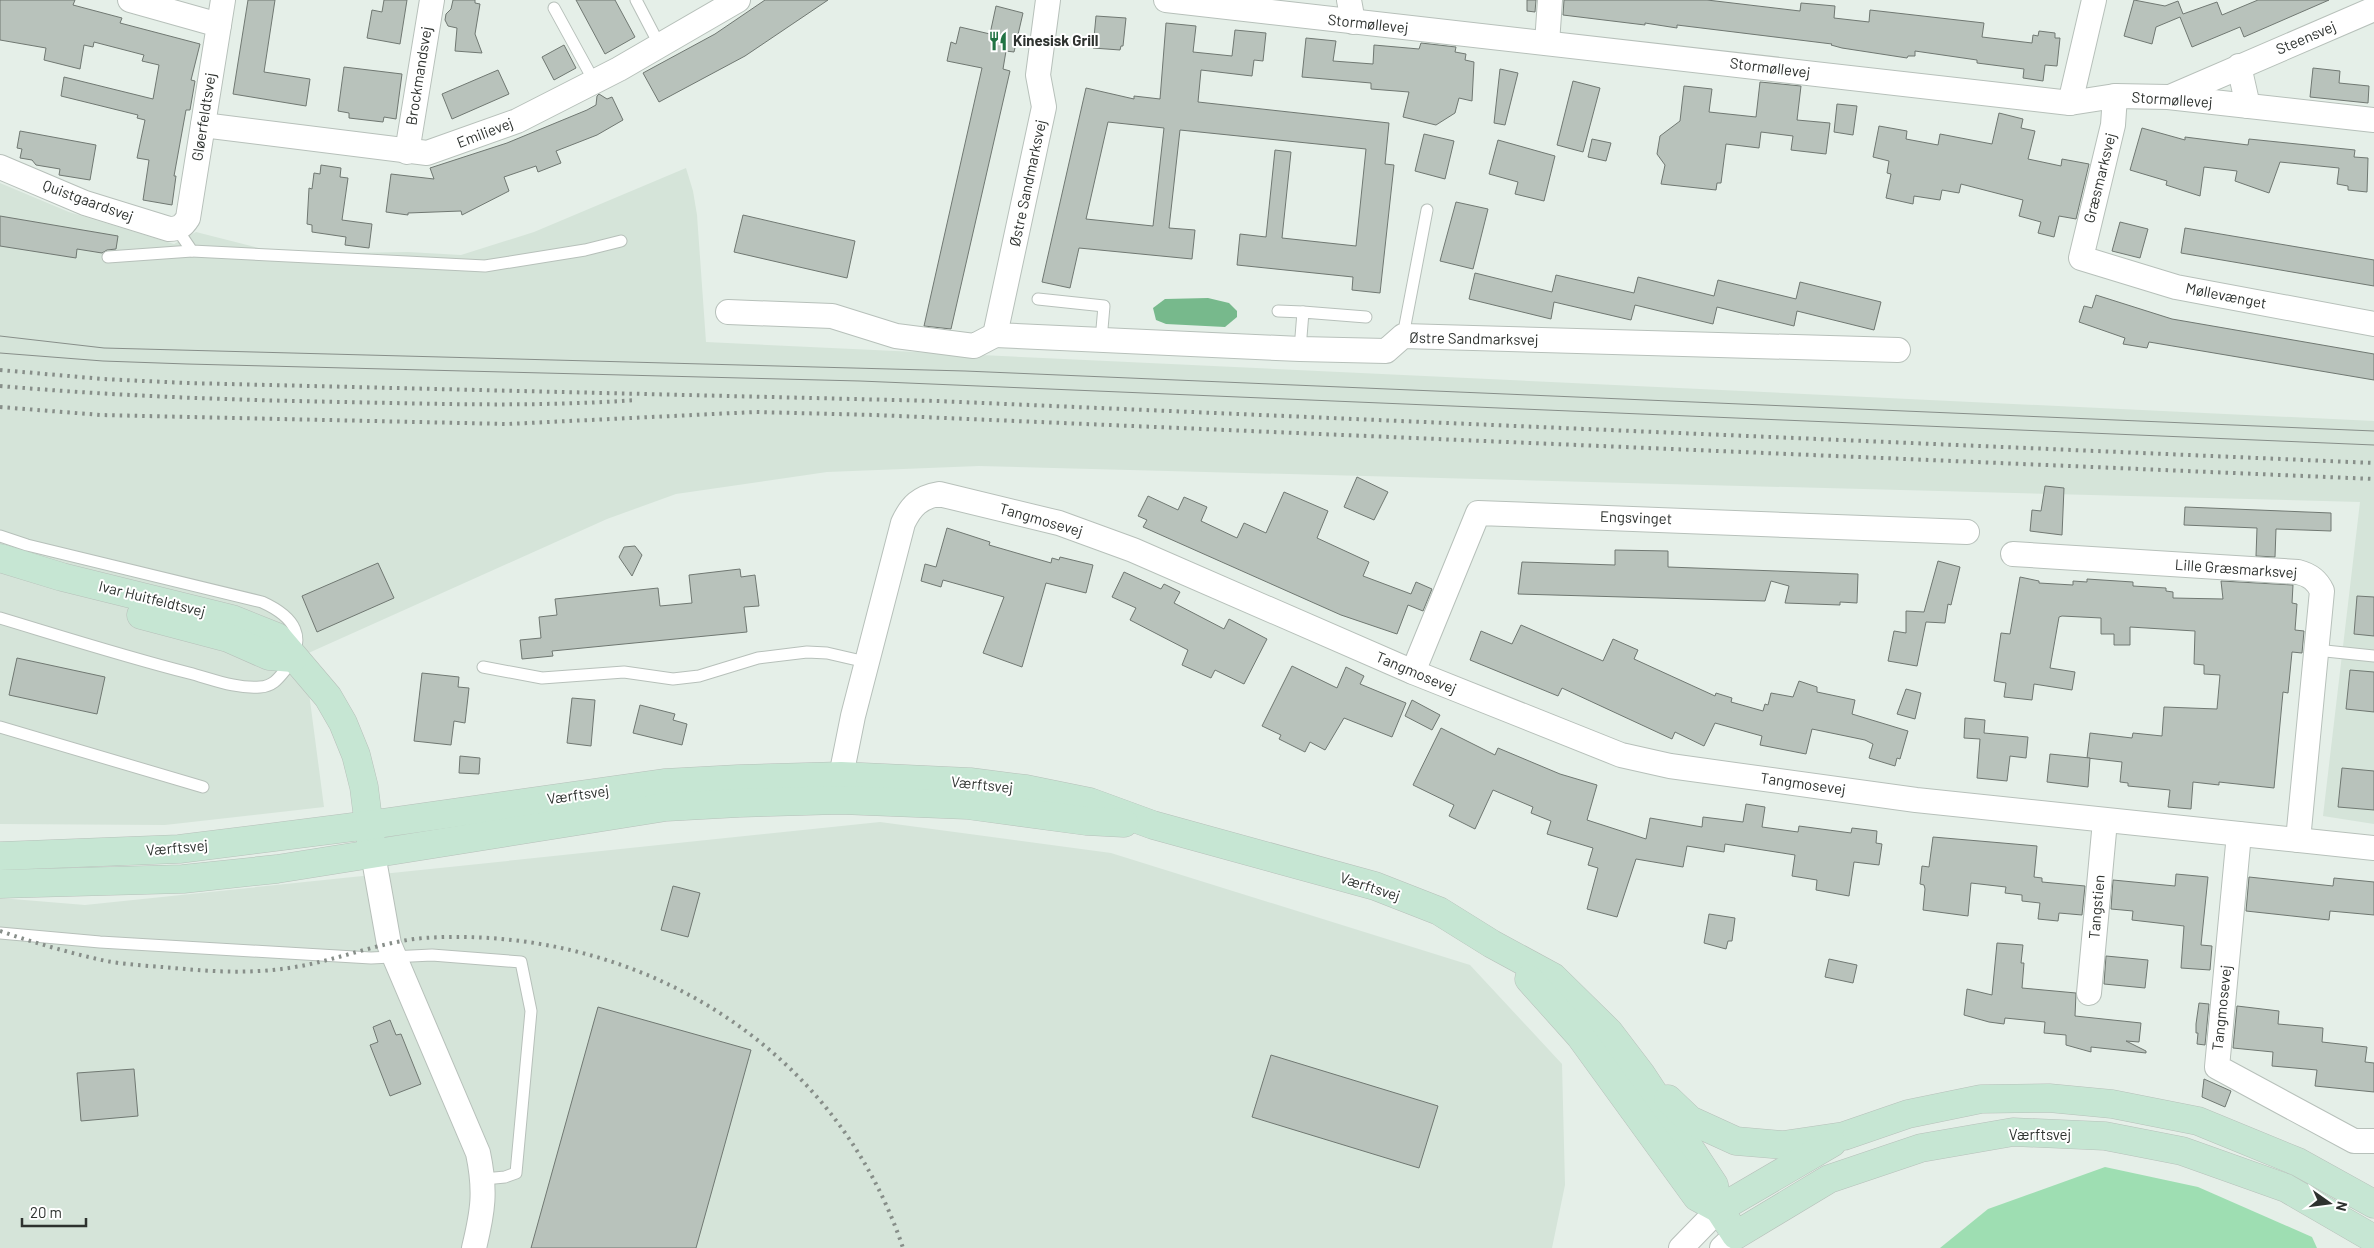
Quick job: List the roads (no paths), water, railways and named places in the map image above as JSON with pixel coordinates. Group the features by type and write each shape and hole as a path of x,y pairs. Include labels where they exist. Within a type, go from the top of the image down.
{"street":[{"path":"130,0 219,25"},
{"name":"Gløerfeldtsvej","path":"177,229 188,218 223,0"},
{"name":"Brockmandsvej","path":"407,152 432,0"},
{"name":"Emilievej","path":"203,125 427,154 448,148 517,121 660,46 738,0"},
{"name":"Østre Sandmarksvej","path":"995,335 1044,107 1038,75 1048,0"},
{"name":"Stormøllevej","path":"1166,0 1351,11 1547,43 2070,103 2115,96 2168,97 2374,120"},
{"path":"1547,43 1550,0"},
{"path":"2070,103 2094,0"},
{"name":"Steensvej","path":"2168,97 2374,9"},
{"path":"2239,66 2248,106"},
{"name":"Græsmarksvej","path":"2081,258 2113,125 2115,96"},
{"name":"Quistgaardsvej","path":"0,167 84,203 177,229"},
{"name":"Møllevænget","path":"2081,258 2176,287 2374,324"},
{"name":"Østre Sandmarksvej","path":"728,312 832,316 896,336 974,346 995,335 1300,349 1386,351 1403,336 1898,350"},
{"name":"Tangmosevej","path":"840,788 866,662 903,522 916,503 923,497 939,494 1059,523 1132,550 1413,672 1621,755 1670,766 1916,800 2374,848"},
{"name":"Engsvinget","path":"1413,672 1478,512 1967,532"},
{"name":"Lille Græsmarksvej","path":"2013,554 2305,574 2318,583 2322,591 2298,840"},
{"name":"Ivar Huitfeldtsvej","path":"0,558 62,577 256,627 277,637 328,697 342,723 356,755 364,787 373,854"},
{"name":"Ivar Huitfeldtsvej","path":"0,574 26,584 228,638 269,656 293,658"},
{"name":"Værftsvej","path":"0,856 179,849 369,825 664,783 840,788 1086,822 1153,825 1376,886 1439,912 1492,944 1553,977 1608,1032 1641,1074 1714,1185 1729,1241 1829,1179 1921,1148 2013,1132 2105,1136 2182,1151 2286,1188 2374,1239"},
{"name":"Værftsvej","path":"0,884 183,879 278,869 666,807 840,788"},
{"name":"Tangstien","path":"2089,993 2104,821"},
{"name":"Tangmosevej","path":"2239,834 2217,1067 2354,1141 2374,1141"},
{"path":"373,854 389,944 478,1153 484,1179 483,1210 474,1248"},
{"name":"Værftsvej","path":"1492,944 1544,993 1580,1036 1697,1197 1719,1209"},
{"name":"Værftsvej","path":"1641,1074 1690,1120 1736,1142 1782,1145 1844,1136 1908,1114 1981,1099 2049,1098 2112,1104 2198,1121 2298,1162 2374,1204"},
{"name":"Værftsvej","path":"1719,1209 1844,1136"},
{"path":"1681,1248 1719,1209"}],"lane":[{"path":"636,0 660,46"},
{"path":"554,8 594,81"},
{"path":"1403,336 1427,210"},
{"path":"177,229 192,251"},
{"path":"108,257 192,251 485,266 585,250 621,240"},
{"path":"1038,299 1104,306 1101,340"},
{"path":"1278,311 1366,317"},
{"path":"1300,349 1303,312"},
{"path":"0,536 27,545 262,602 286,616 294,628 298,641 293,658 273,685 245,688 154,664 0,618"},
{"path":"2316,650 2374,656"},
{"path":"483,667 542,678 624,672 673,679 699,676 758,658 806,652 827,653 866,662"},
{"path":"0,727 203,787"},
{"path":"0,932 110,942 371,958 432,955 520,962 531,1012 516,1173 505,1177 484,1179"}],"tram line":[{"path":"0,336 104,348 965,371 2374,431"},
{"path":"0,353 103,361 187,364 860,381 2374,445"}],"railway":[{"path":"0,370 103,379 186,383 937,401 2374,463"},
{"path":"0,386 215,399 417,404 563,404 636,400"},
{"path":"0,407 101,415 507,424 755,412 875,415 2374,479"},
{"path":"0,931 53,948 106,961 234,972 265,971 295,967 391,943 423,938 502,939 578,952 650,976 717,1011 777,1057 829,1112 872,1176 903,1248"}],"place":[{"name":"Kinesisk Grill","path":"998,41"}]}
